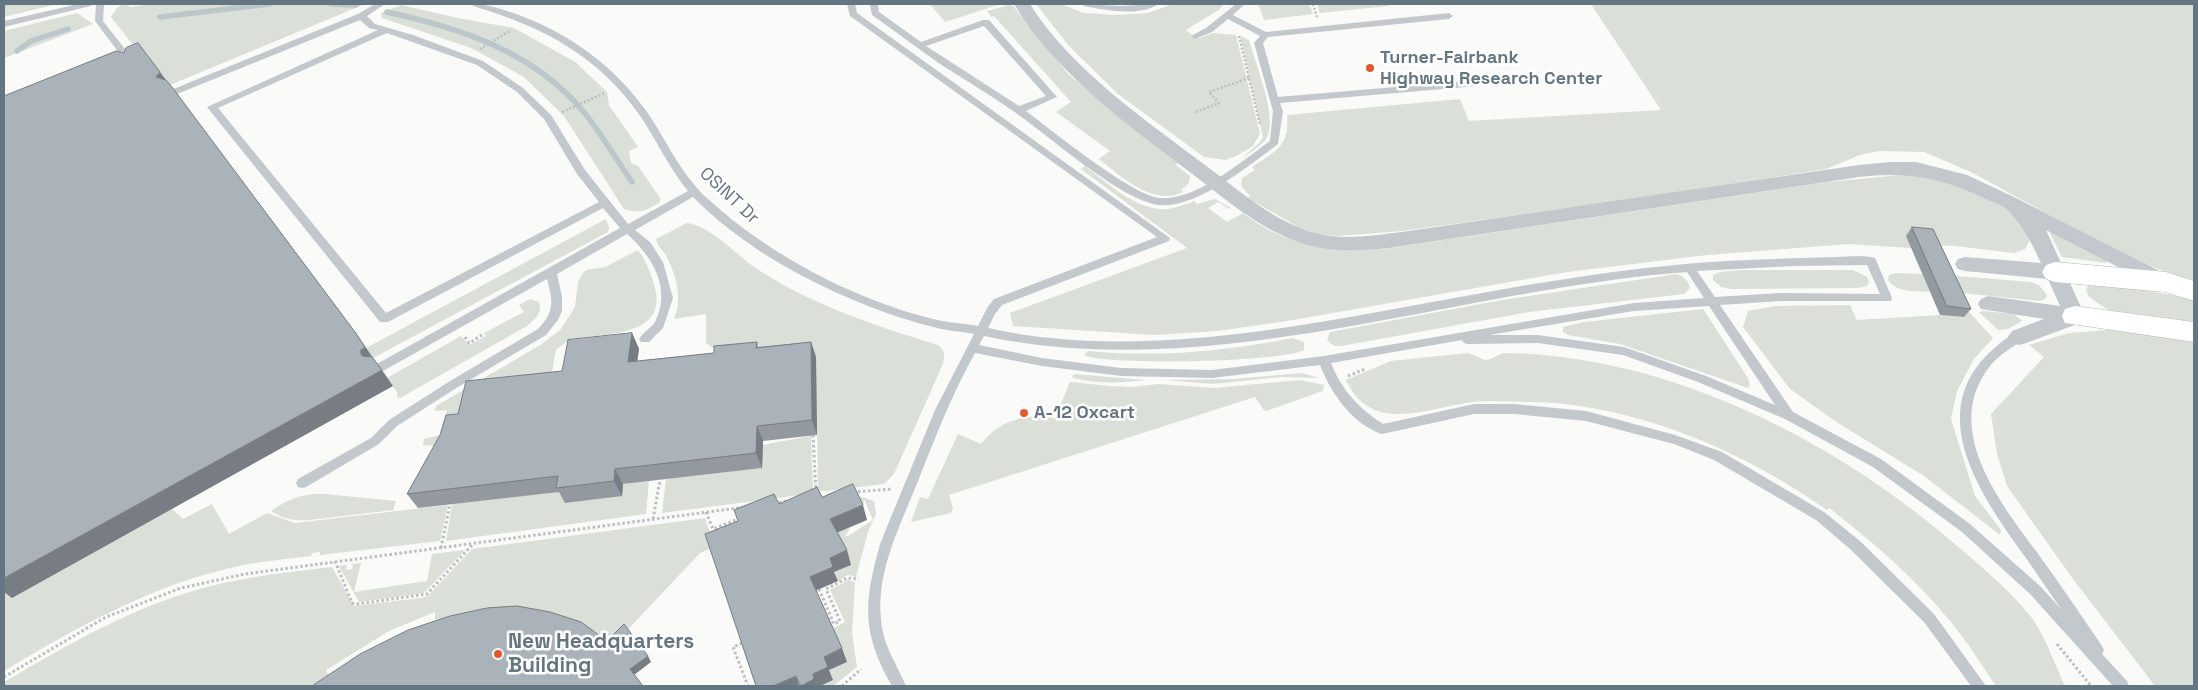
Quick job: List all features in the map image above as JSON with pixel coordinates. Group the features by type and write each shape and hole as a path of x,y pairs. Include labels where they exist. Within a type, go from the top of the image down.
{"highway":[{"path":"2055,272 2166,282 2194,290"},
{"path":"2076,316 2194,332"}],"street":[{"path":"1022,4 1029,16 1075,69 1123,114 1277,225 1310,238 1349,245 1402,239 1877,168 1910,168 1943,174 2008,201 2137,270 2166,282"},
{"path":"2008,201 2028,219 2037,231 2076,316"},
{"path":"1966,264 2055,272"},
{"path":"1988,304 2076,316"},
{"path":"2019,337 2076,316"}],"lane":[{"path":"4,24 88,4"},
{"path":"100,4 99,21 133,66"},
{"path":"174,92 361,16 381,4"},
{"name":"OSINT Dr","path":"476,4 513,14 549,30 578,46 594,59 623,86 643,113 694,192 740,231 779,260 829,285 932,323 982,330 1013,338 1079,343 1142,344 1208,341 1270,334 1567,282 1689,267 1755,262 1872,262 1887,298 1781,297 1711,300"},
{"path":"851,4 853,14 1165,238 998,302 987,314 982,330 964,360 886,544 878,570 873,602 875,638 886,665 899,686"},
{"path":"874,4 875,13 920,45 1018,110 1126,188 1157,202 1178,200 1196,194 1250,161 1274,142 1278,110 1258,43 1265,35"},
{"path":"1087,4 1099,7 1127,8 1154,4"},
{"path":"1195,36 1209,30 1240,4"},
{"path":"1227,15 1265,35 1449,16"},
{"path":"361,16 372,26 480,63 520,90 548,118 581,172 627,229 646,244 658,262 668,298 659,325 645,339"},
{"path":"920,45 986,22 1052,97 1018,110"},
{"path":"386,30 212,107 384,319 605,202"},
{"path":"1275,100 1477,83"},
{"path":"379,368 694,192"},
{"path":"1689,267 1789,416"},
{"path":"302,484 374,441 393,423 454,384 542,332 554,320 558,305 551,272"},
{"path":"971,348 1042,362 1121,372 1212,374 1324,360 1558,318 1634,307 1711,300"},
{"path":"2019,337 1991,356 1977,374 1968,396 1966,418 1969,444 1978,473 1993,501 2122,686"},
{"path":"1436,340 1538,339 1624,351 1702,379 1789,416 1877,463 1966,528 2035,590 2122,686"},
{"path":"1324,360 1331,380 1341,396 1365,418 1382,429 1474,409 1514,409 1586,416 1675,440 1718,456 1820,516 1855,545 1930,618 1979,686"}],"path":[{"path":"480,48 512,30"},
{"path":"1238,36 1260,128"},
{"path":"1196,112 1219,103 1209,92 1266,73"},
{"path":"566,110 605,93"},
{"path":"461,333 469,344 482,335"},
{"path":"813,436 816,497"},
{"path":"653,519 660,480"},
{"path":"844,493 893,488"},
{"path":"770,503 788,501"},
{"path":"441,548 450,504"},
{"path":"4,677 106,617 182,588 245,574 335,561 752,506"},
{"path":"706,512 713,530 743,517 745,523"},
{"path":"728,523 731,531"},
{"path":"335,561 345,589 352,603 356,604 427,594 473,544"},
{"path":"819,589 834,624 840,621 826,589 847,578 859,579"},
{"path":"742,643 734,647 748,686"},
{"path":"842,686 861,669"}],"shaded area":[{"path":"4,4 57,4 4,17"},
{"path":"122,4 132,7 150,4 365,4 170,85 137,50 111,17"},
{"path":"930,4 1001,4 945,22"},
{"path":"1036,4 1061,4 1084,13 1116,15 1148,13 1173,4 1224,4 1220,9 1186,30 1197,39 1213,33 1236,35 1260,134 1252,147 1225,160 1204,157 1118,94 1068,45"},
{"path":"1258,4 1309,4 1313,14 1264,20"},
{"path":"1317,4 1389,4 1389,6 1320,13"},
{"path":"1591,4 2194,4 2194,281 2143,264 1971,172 1924,152 1879,151 1860,155 1826,169 1640,198 1402,231 1338,236 1317,234 1298,227 1248,198 1250,196 1241,186 1242,178 1255,170 1252,167 1274,152 1284,141 1287,115 1460,99 1469,121 1661,110"},
{"path":"401,5 514,28 575,62 607,92 609,105 638,147 629,151 631,163 638,166 660,198 660,202 643,211 624,209 564,116 524,77 471,48 382,18 381,13"},
{"path":"1009,5 1013,6 1068,74 1178,163 1176,165 1190,176 1189,183 1181,190 1183,192 1172,196 1149,193 1127,181 1099,159 1110,151 1056,112 1071,102 994,16 991,17 987,11"},
{"path":"77,13 93,24 4,58 4,31"},
{"path":"1240,36 1249,40 1265,91 1270,118 1266,139 1241,159 1263,137"},
{"path":"1085,166 1113,188 1145,206 1156,209 1168,209 1194,201 1197,204 1215,199 1231,208 1229,209 1218,202 1208,208 1227,222 1243,213 1259,224 1293,240 1346,249 1384,249 1827,182 1912,174 1953,181 1984,194 2013,212 2031,238 2025,249 2014,253 1955,246 1930,245 1911,248 1848,244 1707,255 1567,272 1287,321 1217,331 1154,335 1013,326 1010,313 1187,248 1081,169"},
{"path":"606,219 609,228 608,232 373,358 366,348"},
{"path":"687,223 712,233 750,264 793,290 841,312 938,345 942,349 944,356 943,364 894,474 884,484 827,491 820,491 818,489 816,357 731,361 706,343 706,314 674,319 678,303 677,287 673,270 656,239"},
{"path":"2047,227 2108,261 2106,263 2062,257"},
{"path":"638,250 644,259 655,288 656,305 651,317 641,325 627,331 567,342 556,350 549,389 452,447 423,445 424,439 441,435 447,410 435,411 436,406 542,344 561,329 575,307 578,282 586,270 605,267"},
{"path":"1741,270 1853,270 1867,277 1869,282 1867,286 1857,288 1731,289 1721,287 1713,280 1713,275 1720,272"},
{"path":"1896,273 1922,274 1930,292 1907,291 1896,287 1888,280 1889,275"},
{"path":"1677,274 1682,276 1689,285 1690,288 1684,294 1529,312 1341,346 1334,346 1327,340 1330,332 1502,300"},
{"path":"1944,275 2031,282 2039,285 2047,295 2045,299 2040,301 1952,292"},
{"path":"2103,283 2194,299 2194,322 2108,310 2089,297 2086,290 2089,284"},
{"path":"530,299 539,302 540,309 537,316 527,326 400,398 397,397 397,392 387,378 461,336 469,345 486,336 484,333 524,312 519,305"},
{"path":"1850,305 1857,320 1940,315 1963,317 1968,311 1993,338 1974,359 1957,391 1951,419 1975,496 2001,530 2000,535 1924,476 1838,423 1790,389 1743,327 1748,311 1776,306"},
{"path":"1703,309 1748,378 1750,385 1748,388 1620,344 1568,335 1563,332 1563,327 1584,322"},
{"path":"1979,312 2014,314 2022,321 2008,329 1998,330"},
{"path":"2108,330 2194,339 2194,686 2155,686 2070,575 2007,486 1997,454 1991,414 2044,357 2029,345 2069,333"},
{"path":"1292,338 1304,342 1304,350 1264,357 1194,361 1124,361 1084,355 1088,351 1139,354 1216,350"},
{"path":"1468,353 1485,360 1506,353 1568,358 1630,370 1691,388 1750,412 1807,441 1862,474 1914,511 2000,584 2034,621 2065,686 1996,686 1962,636 1937,605 1908,575 1862,534 1829,508 1827,510 1768,473 1706,442 1641,419 1573,405 1542,402 1470,402 1430,410 1391,414 1374,409 1358,399 1346,380 1391,361"},
{"path":"1302,373 1319,378 1282,377 1212,384 1165,380 1233,379"},
{"path":"1074,374 1146,380 1101,382 1074,378 1072,376"},
{"path":"1300,380 1324,385 1323,391 1266,411 1255,397 949,495 953,508 951,513 911,522 920,497 928,499 958,434 981,444 996,429 1014,420 1034,417 1055,418 1070,382 1132,387 1158,384 1215,388"},
{"path":"811,436 813,491 801,495 662,513 666,479 761,468 762,445"},
{"path":"649,481 646,514 446,541 452,504"},
{"path":"314,494 396,501 393,510 310,520 290,519 271,511 291,500"},
{"path":"862,497 874,501 876,514 868,532 856,577 848,575 838,581 834,572 851,564 834,534 851,527 845,536 848,536 873,520 864,499 863,506 857,498"},
{"path":"212,504 229,534 267,513 295,523 448,505 440,541 320,555 320,552 312,553 311,556 243,565 211,573 180,583 119,608 90,622 4,671 4,579 172,509 183,519"},
{"path":"705,518 710,533 730,541 700,553 615,643 435,629 435,612 389,631 326,670 332,682 327,686 4,686 4,682 102,627 180,595 222,583 332,567 354,606 421,598 428,596 472,549"},
{"path":"465,550 424,593 359,602 339,566 347,565 346,570 352,569 353,564 361,563 354,592 427,581 432,554"},
{"path":"848,580 855,582 852,633 857,667 833,686 820,686 832,680 829,670 832,629 845,622 830,590"}],"building":[{"path":"138,43 160,72 156,77 166,80 172,87 355,332 365,347 360,351 362,356 372,357 382,370 4,578 4,96 116,51 124,53 126,48"},
{"path":"1912,227 1933,229 1971,309 1947,306"},
{"path":"632,333 628,362 714,353 714,346 757,342 756,348 811,342 812,420 757,426 756,453 615,469 614,481 556,488 558,476 407,494 440,435 446,415 458,414 466,381 562,371 568,340"},
{"path":"853,484 863,505 830,519 847,550 830,558 833,567 810,577 842,648 824,657 828,667 813,674 814,679 801,686 796,676 773,686 756,686 705,534 738,521 734,510 774,494 779,504 817,487 822,497"},
{"name":"New Headquarters Building","path":"517,606 550,612 581,622 607,641 624,624 648,656 630,669 643,686 312,686 360,654 408,630 450,616 487,608"}],"waterway":[{"path":"160,17 269,4"},
{"path":"331,4 356,5"},
{"path":"387,12 468,34 518,57 541,72 562,90 589,118 632,182"},
{"path":"17,51 31,41 68,29"}],"place":[{"name":"Turner-Fairbank Highway Research Center","path":"1370,68"},
{"name":"A-12 Oxcart","path":"1024,413"},
{"name":"New Headquarters Building","path":"498,654"}]}
